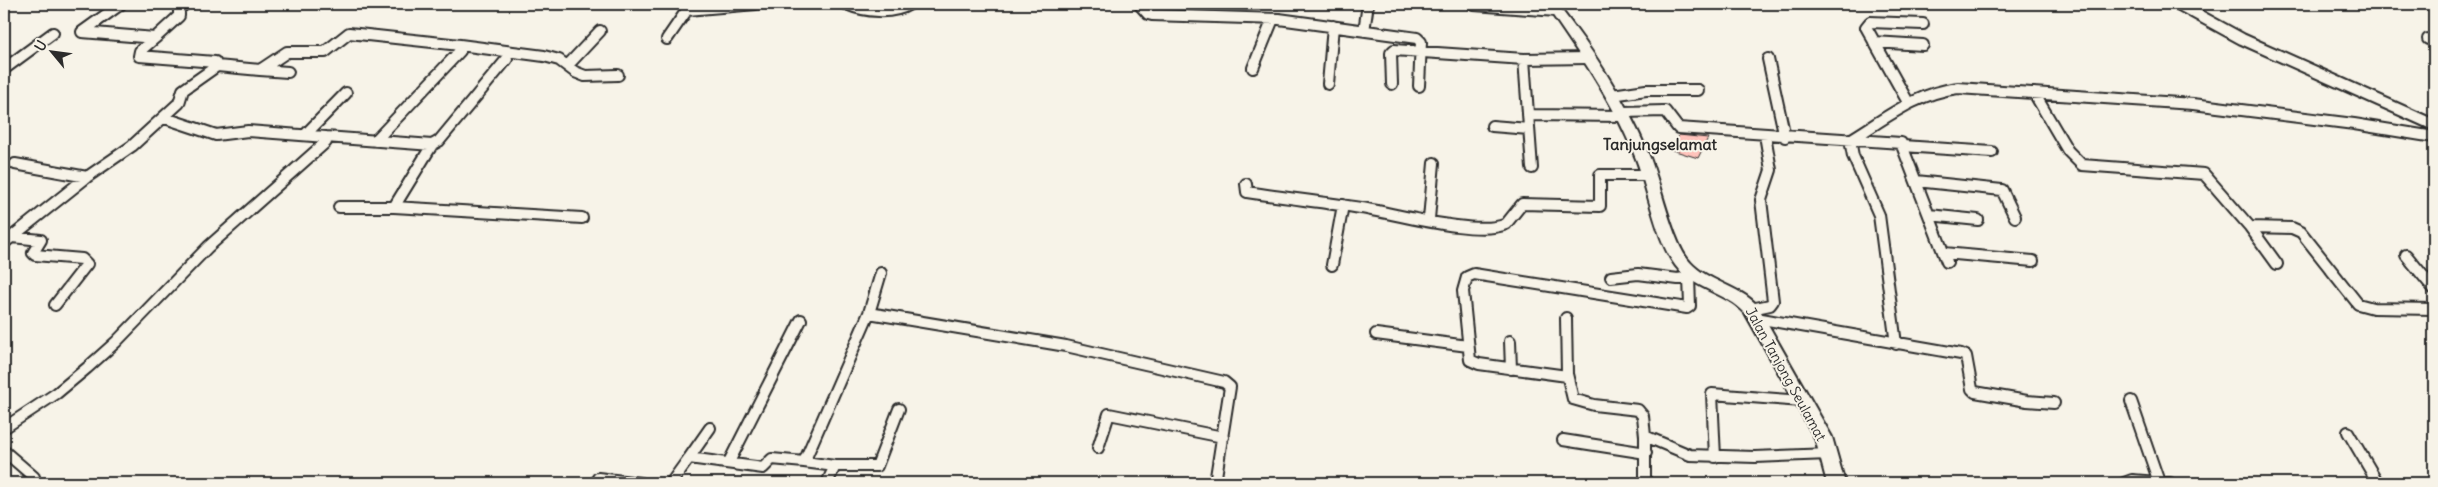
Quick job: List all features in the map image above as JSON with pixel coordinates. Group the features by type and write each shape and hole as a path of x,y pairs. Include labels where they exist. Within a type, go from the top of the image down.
{"street":[{"path":"121,4 82,32 155,38"},
{"path":"185,4 179,9 179,16 140,51 140,56 215,62 217,66"},
{"path":"667,39 688,7 756,4"},
{"path":"846,4 864,10 902,8 910,4"},
{"path":"1139,4 1148,14 1152,15 1273,19 1417,38 1421,42 1419,86"},
{"path":"1364,31 1368,4"},
{"path":"2178,4 2250,43 2434,125"},
{"path":"1474,5 1554,7"},
{"name":"Jalan Tanjong Seulamat","path":"1554,7 1623,114 1650,175 1678,256 1690,275 1746,301 1830,454 1836,483"},
{"path":"1253,68 1273,19"},
{"path":"1909,104 1866,26 1870,22 1923,24"},
{"path":"1328,84 1333,26"},
{"path":"569,64 600,31"},
{"path":"4,69 53,33"},
{"path":"260,70 287,52 325,52 349,33 513,50 569,64 578,73 595,76 618,75"},
{"path":"1874,42 1922,45"},
{"path":"375,141 460,51 460,45"},
{"path":"1392,84 1392,52 1421,51 1524,58 1588,58"},
{"path":"1524,58 1532,168"},
{"path":"394,207 432,145 439,140 507,59"},
{"path":"1768,59 1785,137"},
{"path":"8,240 87,177 132,146 165,118 178,103 183,90 217,66 288,72"},
{"path":"1850,140 1909,104 1944,89 2193,104 2354,124 2434,137"},
{"path":"1612,95 1646,90 1698,90"},
{"path":"305,135 346,93"},
{"path":"2034,93 2068,151 2078,163 2090,167 2198,172 2204,174 2250,228 2277,264"},
{"path":"1528,115 1623,114 1665,111 1678,128 1785,137 1900,142 1945,258 2033,261"},
{"path":"165,118 216,135 248,131 432,145"},
{"path":"1492,126 1529,129"},
{"path":"1754,314 1773,301 1770,255 1761,200 1770,178 1771,170 1765,135"},
{"path":"4,428 57,393 116,342 208,247 326,142 326,137"},
{"path":"1850,140 1853,156 1879,216 1896,344"},
{"path":"1903,146 1992,152"},
{"path":"15,164 87,177"},
{"path":"1429,219 1434,164"},
{"path":"1246,184 1247,192 1343,205 1458,224 1499,226 1507,223 1522,204 1596,207 1601,204 1600,175 1650,175"},
{"path":"1916,181 2002,190 2015,217"},
{"path":"1332,265 1343,205"},
{"path":"339,207 394,207 582,218"},
{"path":"1929,215 1978,220"},
{"path":"2250,228 2299,230 2358,304 2373,308 2434,309"},
{"path":"8,240 36,238 41,240 35,248 33,253 35,255 82,259 86,264 86,269 55,305"},
{"path":"2406,255 2434,289"},
{"path":"804,462 869,313 882,273"},
{"path":"1567,376 1511,369 1470,360 1463,291 1465,279 1474,274 1686,308 1690,306 1690,275 1678,280 1638,274 1611,277"},
{"path":"869,313 1066,346 1224,382 1230,387 1215,483"},
{"path":"1754,314 1896,344 1966,356 1972,389 1980,394 2054,403"},
{"path":"1566,318 1569,390 1574,400 1638,410 1641,413 1646,453 1645,483"},
{"path":"729,462 801,320"},
{"path":"1376,334 1468,346"},
{"path":"1510,341 1511,369"},
{"path":"1715,457 1712,394 1802,401"},
{"path":"2125,482 2165,482 2131,400"},
{"path":"689,458 763,468 772,459 835,466 877,466 899,409"},
{"path":"1098,448 1109,414 1223,437"},
{"path":"670,483 710,428"},
{"path":"2348,432 2378,483"},
{"path":"1645,436 1687,455 1715,457 1830,454"},
{"path":"1563,440 1646,453"},
{"path":"4,451 34,477 32,483"},
{"path":"827,483 835,466"},
{"path":"598,478 640,483"}],"building":[{"path":"1679,135 1708,138 1698,158 1672,150"}],"district":[{"name":"Tanjungselamat","path":"1660,144"}]}
